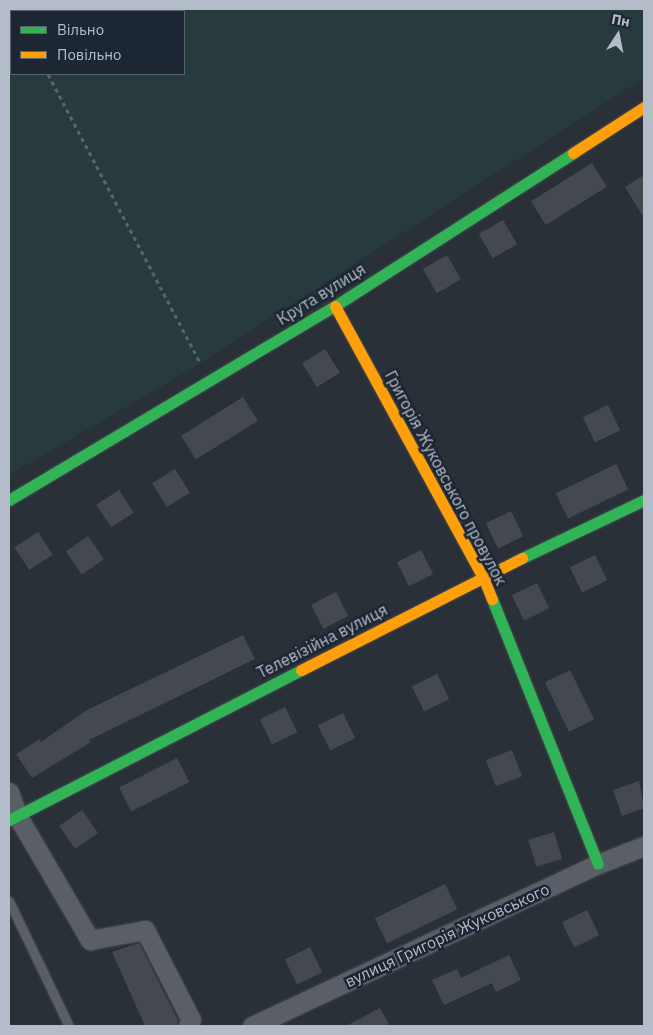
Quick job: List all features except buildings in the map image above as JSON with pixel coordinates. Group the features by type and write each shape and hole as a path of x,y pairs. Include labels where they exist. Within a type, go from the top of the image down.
{"street":[{"name":"Крута вулиця","path":"9,500 335,306 644,107"},
{"name":"Григорія Жуковського провулок","path":"335,306 483,577 598,864"},
{"name":"Телевізійна вулиця","path":"13,818 483,577 644,500"},
{"path":"9,792 13,818 90,940 145,930 191,1020 188,1026"},
{"name":"вулиця Григорія Жуковського","path":"252,1026 598,864 644,846"}],"lane":[{"path":"9,902 69,1026"}],"path":[{"path":"49,75 209,380"}],"green space":[{"path":"9,9 644,9 644,78 188,371 9,475"}],"traffic: fast":[{"path":"9,500 335,306 573,153"},
{"path":"522,558 644,500"},
{"path":"492,599 598,864"},
{"path":"9,820 301,670"}],"traffic: slow":[{"path":"573,153 644,107"},
{"path":"335,306 483,577 492,599"},
{"path":"301,670 522,558"}]}
